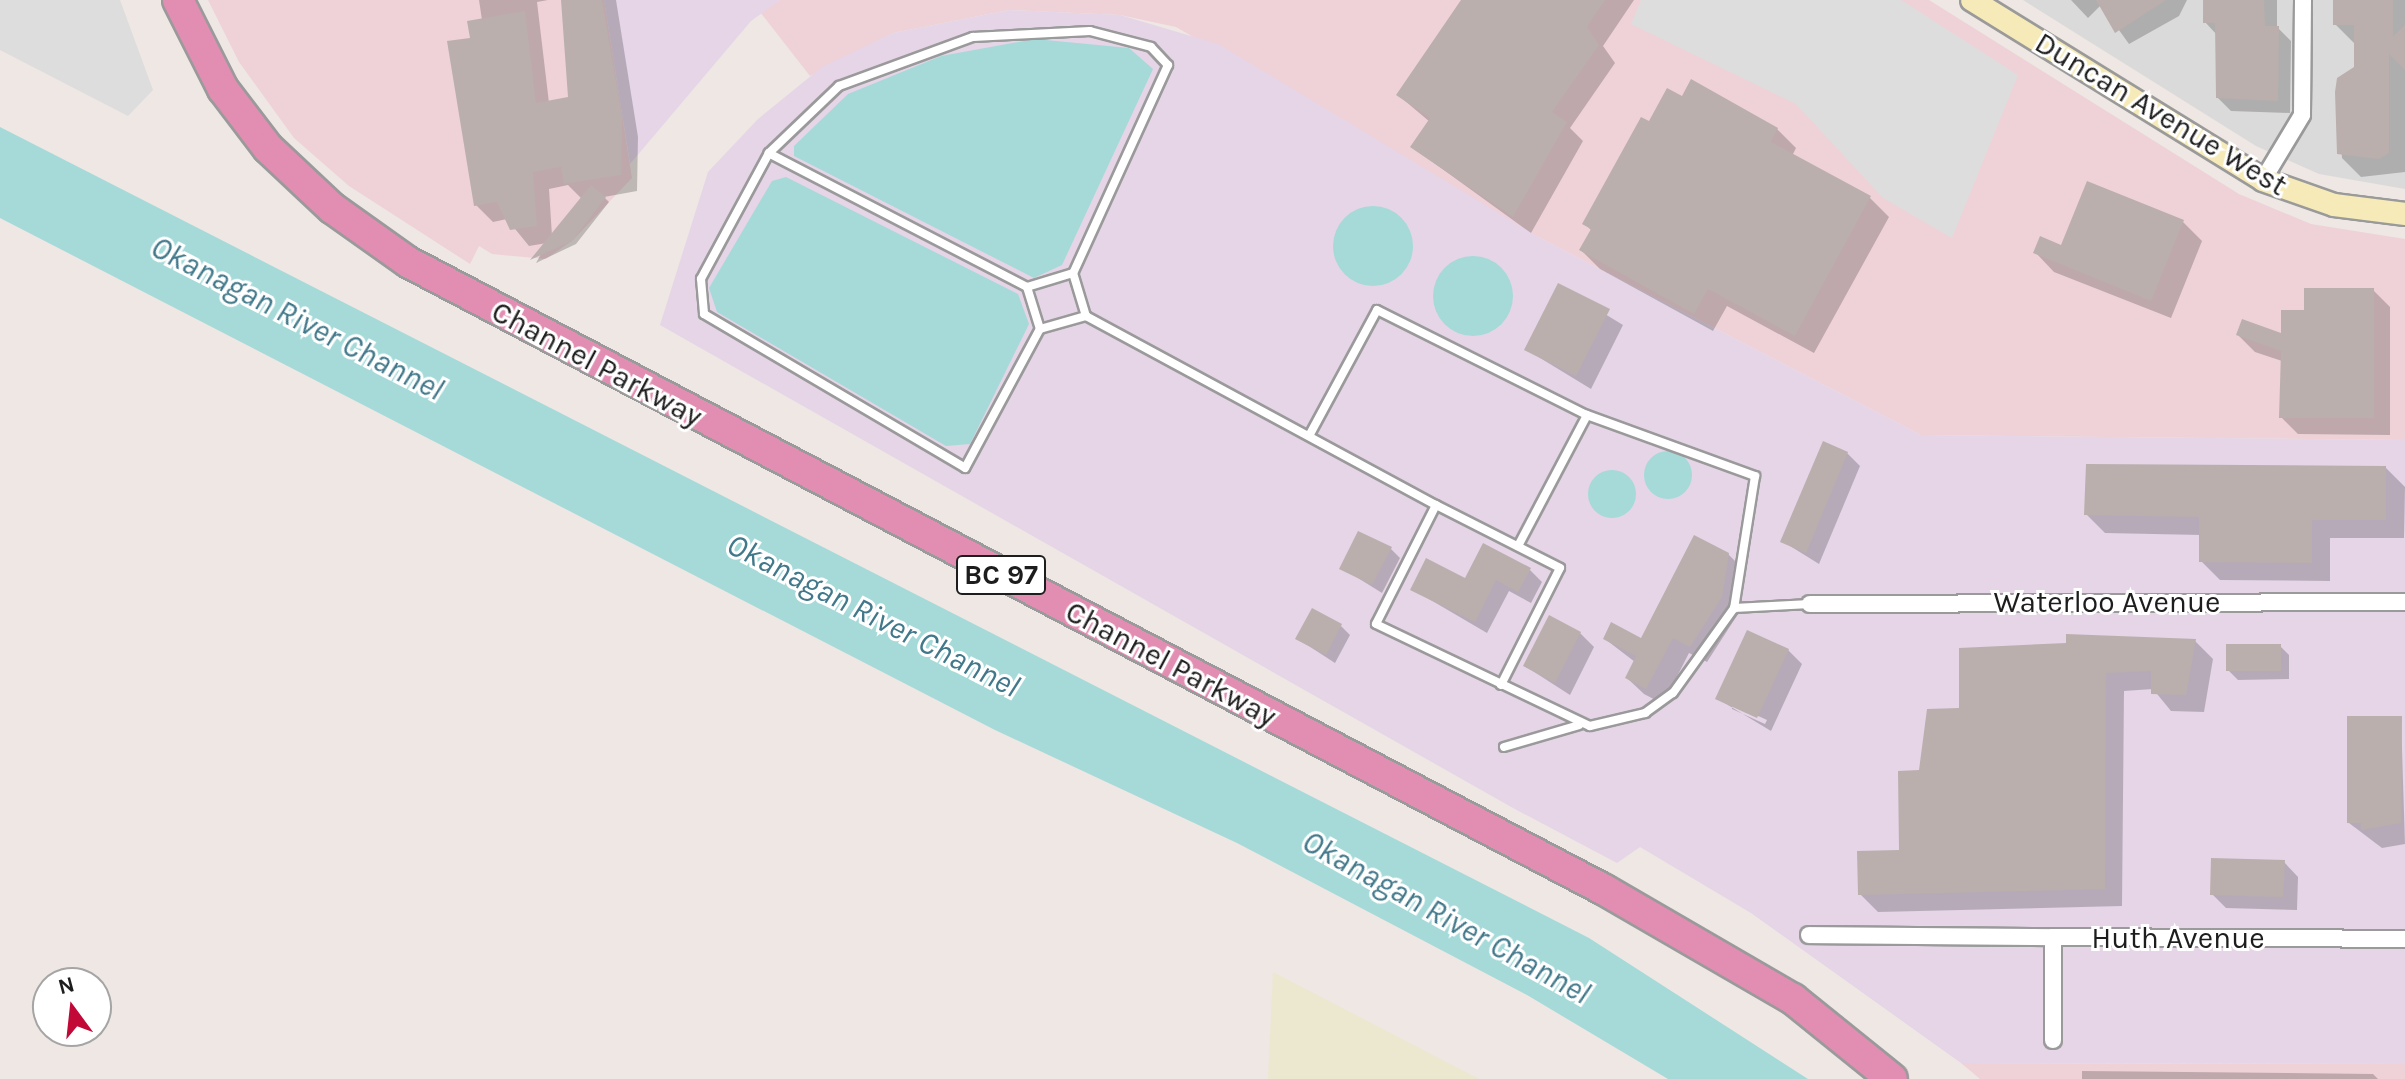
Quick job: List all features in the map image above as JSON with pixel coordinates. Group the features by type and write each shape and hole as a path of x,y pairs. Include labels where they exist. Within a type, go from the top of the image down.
{"highway":[{"name":"Channel Parkway","path":"178,0 223,89 268,148 332,208 408,262 1603,889 1793,999 1892,1079"}],"street":[{"name":"Duncan Avenue West","path":"1972,0 2263,180 2334,205 2405,214"},
{"path":"2263,180 2302,115 2303,0"},
{"name":"Waterloo Avenue","path":"1810,604 2405,602"},
{"path":"1809,935 2053,937"},
{"name":"Huth Avenue","path":"2053,1040 2053,937 2405,939"}],"lane":[{"path":"1027,287 1040,329 965,468 704,314 701,279 769,153 839,86 973,37 1090,31 1151,47 1168,65 1073,273 1086,316"},
{"path":"769,153 1027,287 1073,273"},
{"path":"1309,436 1377,310 1587,415 1755,476 1734,608 1693,671 1645,713 1579,725 1504,747"},
{"path":"1040,329 1086,316 1436,505 1560,568 1501,685"},
{"path":"1518,546 1587,415"},
{"path":"1436,505 1376,624 1579,725"},
{"path":"1734,608 1810,604"}],"shaded area":[{"path":"0,0 120,0 153,90 128,116 0,50"},
{"path":"208,0 604,0 632,178 573,240 546,259 492,254 479,246 470,264 349,186 294,138 239,62"},
{"path":"604,0 780,0 751,21 630,164"},
{"path":"780,0 1929,0 2239,194 2311,224 2405,239 2405,440 1921,435 1540,238 1176,27 1120,15 1009,10 893,33 810,76 760,12"},
{"path":"1641,0 1901,0 2018,75 1952,238 1883,198 1796,104 1631,24"},
{"path":"2023,0 2405,0 2405,189 2319,174 2256,146"},
{"path":"1009,10 1120,15 1218,44 1540,238 1921,435 2405,440 2405,1064 1961,1063 1751,913 1640,847 1617,863 1513,808 660,325 708,172 758,119 822,67 893,33"},
{"path":"1273,972 1479,1079 1268,1079"},
{"path":"1961,1063 2405,1064 2405,1079 1980,1079"}],"water":[{"path":"1035,39 1129,48 1153,69 1062,265 1034,278 794,156 794,146 848,94 941,56"},
{"name":"Okanagan River Channel","path":"0,127 1589,938 1808,1079 1668,1079 1527,995 1237,843 995,730 0,218"},
{"path":"786,177 1018,294 1029,324 970,444 946,446 717,312 709,288 772,181"},
{"path":"1373,206 1388,209 1401,218 1410,231 1413,246 1410,261 1401,274 1388,283 1373,286 1358,283 1345,274 1336,261 1333,246 1336,231 1345,218 1358,209"},
{"path":"1473,256 1488,259 1501,268 1510,281 1513,296 1510,311 1501,324 1488,333 1473,336 1458,333 1445,324 1436,311 1433,296 1436,281 1445,268 1458,259"},
{"path":"1668,451 1685,458 1692,475 1685,492 1668,499 1651,492 1644,475 1651,458"},
{"path":"1612,470 1629,477 1636,494 1629,511 1612,518 1595,511 1588,494 1595,477"}],"building":[{"path":"561,0 602,0 622,118 621,175 564,184 561,167 533,172 537,226 510,230 497,202 474,206 447,41 470,38 467,21 525,11 536,103 568,97"},
{"path":"1461,0 1605,0 1587,27 1599,45 1552,112 1567,122 1513,217 1410,147 1430,118 1396,95"},
{"path":"2096,0 2166,0 2115,33"},
{"path":"2203,0 2264,0 2265,26 2279,26 2278,101 2216,98 2215,23 2203,23"},
{"path":"2333,0 2393,0 2393,37 2405,25 2405,70 2389,54 2389,153 2379,159 2337,154 2335,92 2337,78 2354,67 2354,25 2333,25"},
{"path":"1691,79 1778,128 1771,142 1871,196 1795,336 1708,289 1694,314 1579,250 1591,229 1582,224 1641,117 1649,121 1667,88 1682,96"},
{"path":"2087,181 2184,220 2151,301 2033,253 2040,236 2061,245"},
{"path":"591,185 606,197 572,241 530,260"},
{"path":"1558,283 1610,309 1576,376 1524,350"},
{"path":"2304,288 2374,288 2374,418 2279,418 2281,351 2236,335 2242,319 2281,333 2281,310 2304,310"},
{"path":"1823,441 1848,452 1806,553 1780,542"},
{"path":"2086,464 2386,466 2386,520 2312,520 2312,563 2199,562 2199,517 2084,515"},
{"path":"1358,531 1392,547 1372,585 1339,569"},
{"path":"1694,535 1729,553 1722,597 1690,647 1673,638 1646,689 1625,678 1636,656 1603,639 1611,622 1641,638"},
{"path":"1483,543 1531,568 1518,592 1496,580 1475,622 1410,590 1426,558 1465,578"},
{"path":"1312,608 1342,624 1326,655 1295,639"},
{"path":"1549,615 1581,632 1555,683 1523,666"},
{"path":"1747,630 1789,649 1757,718 1715,699"},
{"path":"2066,634 2196,639 2186,695 2151,694 2151,671 2106,673 2105,889 1858,895 1857,851 1899,850 1898,771 1919,770 1927,709 1959,708 1959,648 2066,643"},
{"path":"2226,644 2281,644 2281,671 2226,671"},
{"path":"2347,716 2402,716 2401,823 2361,830 2361,823 2347,823"},
{"path":"2211,858 2285,860 2283,897 2210,895"}]}
